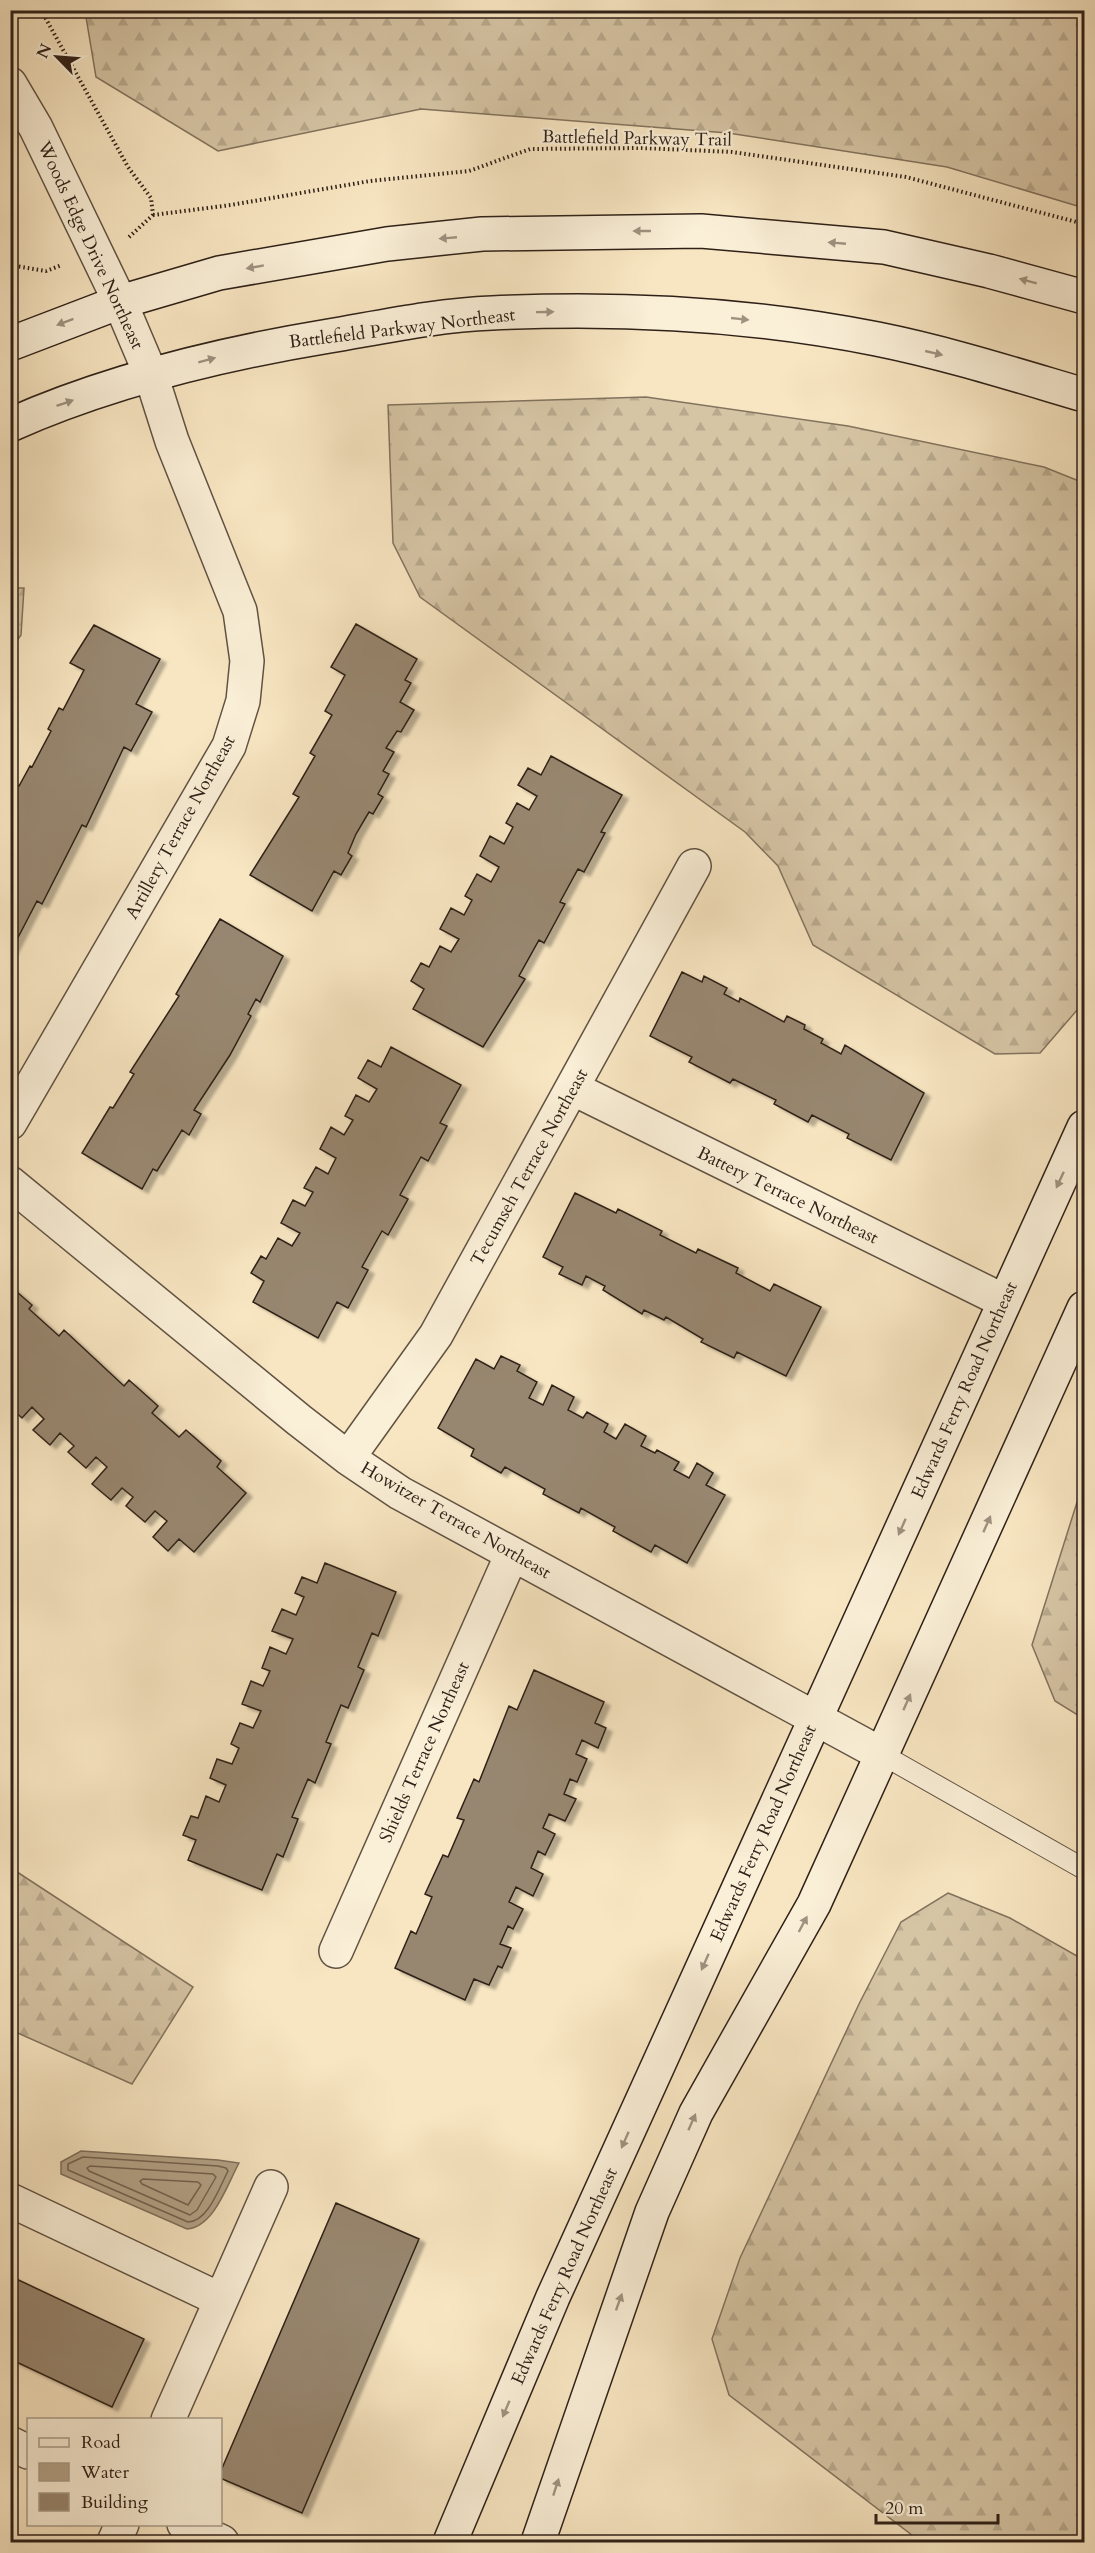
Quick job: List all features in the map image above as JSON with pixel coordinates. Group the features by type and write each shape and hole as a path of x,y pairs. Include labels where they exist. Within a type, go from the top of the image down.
{"main road":[{"name":"Woods Edge Drive Northeast","path":"10,84 36,128 120,302 151,375"},
{"path":"10,344 120,302 219,273 387,244 493,234 701,231 884,247 989,271 1084,297"},
{"name":"Battlefield Parkway Northeast","path":"10,425 151,375 251,349 490,313 620,311 737,318 878,339 977,363 1084,395"},
{"name":"Artillery Terrace Northeast","path":"10,1123 229,746 243,701 247,660 240,611 172,441 151,375"},
{"name":"Tecumseh Terrace Northeast","path":"348,1458 436,1335 694,866"},
{"name":"Battery Terrace Northeast","path":"572,1088 1004,1301"},
{"name":"Edwards Ferry Road Northeast","path":"450,2542 553,2297 1084,1127"},
{"name":"Howitzer Terrace Northeast","path":"10,1183 348,1458 400,1493 883,1755"},
{"path":"538,2542 613,2321 667,2179 696,2113 814,1904 1084,1308"},
{"name":"Shields Terrace Northeast","path":"336,1951 512,1554"},
{"path":"169,2418 271,2187"},
{"path":"10,2200 221,2300"},
{"path":"10,2444 27,2452"},
{"path":"114,2542 121,2526"},
{"path":"188,2526 222,2542"}],"lane":[{"path":"883,1755 1084,1869"}],"path":[{"name":"Battlefield Parkway Trail","path":"41,10 128,167 151,198 153,215 231,205 370,181 469,171 530,149 642,148 732,152 906,177 1084,224"},
{"path":"10,265 46,271"}],"green space":[{"path":"85,11 1084,11 1084,208 947,167 728,133 421,109 218,151 96,77"},
{"path":"646,397 848,426 1044,467 1084,483 1084,1002 1040,1053 995,1054 813,945 778,866 745,832 420,597 393,543 388,405"},
{"path":"11,588 24,588 21,635 11,649"},
{"path":"1084,1480 1084,1719 1055,1701 1032,1645"},
{"path":"11,1868 193,1987 132,2084 11,2030"},
{"path":"948,1893 1010,1918 1084,1960 1084,2542 921,2542 729,2395 712,2339 740,2258 859,2004 901,1922"}],"water":[{"path":"81,2151 239,2163 219,2204 212,2213 205,2221 187,2229 61,2174 61,2162"}],"building":[{"path":"356,624 417,659 405,680 411,683 400,702 414,710 401,732 397,731 386,748 394,752 383,771 389,774 378,794 383,797 373,814 369,812 356,834 348,853 352,856 341,875 334,871 312,911 250,875 299,797 293,794 315,756 310,753 332,715 325,711 345,675 331,667"},
{"path":"94,625 160,659 136,704 152,712 131,751 124,747 86,827 82,825 42,904 37,901 10,953 10,789 13,783 19,786 30,766 32,767 51,731 48,729 59,708 63,710 84,670 70,663"},
{"path":"551,756 622,795 601,832 605,833 584,872 578,869 560,902 565,904 544,943 539,940 519,976 525,979 483,1047 413,1009 424,989 411,981 421,963 429,967 440,946 451,952 459,939 440,929 451,908 464,915 472,900 465,896 477,874 491,882 499,867 480,856 490,836 504,844 513,827 506,823 517,803 529,810 537,796 518,785 528,768 541,775"},
{"path":"220,919 283,956 260,1002 256,999 248,1014 251,1016 230,1055 194,1110 201,1114 189,1135 182,1130 157,1171 153,1169 142,1189 82,1153 110,1107 113,1108 134,1074 130,1072 179,996 176,994"},
{"path":"682,972 702,982 704,976 727,988 724,994 739,1002 740,998 784,1022 787,1016 805,1025 804,1029 823,1039 821,1043 841,1054 845,1045 924,1093 891,1160 847,1138 849,1134 812,1115 808,1122 774,1104 776,1100 733,1079 730,1083 689,1062 692,1057 650,1036"},
{"path":"391,1047 461,1085 440,1123 447,1126 428,1161 421,1157 400,1195 408,1199 388,1235 382,1231 362,1267 368,1270 348,1308 337,1302 318,1338 253,1302 264,1281 251,1273 261,1256 266,1259 278,1238 292,1246 300,1233 281,1223 293,1200 305,1206 313,1192 304,1188 316,1167 328,1174 336,1158 320,1149 331,1127 344,1135 353,1120 345,1116 356,1095 369,1102 377,1089 358,1078 368,1060 381,1067"},
{"path":"575,1193 616,1213 618,1209 662,1231 660,1235 696,1253 698,1249 738,1268 736,1273 770,1291 774,1284 821,1307 786,1376 737,1352 734,1358 701,1342 703,1339 666,1317 664,1320 644,1310 642,1314 603,1290 605,1286 586,1276 582,1285 559,1274 563,1267 543,1257"},
{"path":"10,1286 32,1305 29,1309 59,1336 64,1330 124,1386 129,1380 158,1406 152,1413 179,1437 186,1430 221,1461 217,1467 246,1493 194,1552 179,1539 168,1551 153,1537 167,1521 155,1511 145,1522 126,1506 133,1497 122,1488 111,1500 92,1484 107,1467 96,1457 86,1468 68,1452 74,1446 60,1433 50,1445 33,1430 44,1419 32,1407 22,1418 10,1407"},
{"path":"501,1356 520,1365 517,1371 537,1382 529,1398 543,1405 552,1385 574,1397 568,1410 583,1418 587,1412 608,1424 604,1432 616,1439 625,1424 646,1436 641,1446 655,1453 657,1450 679,1462 674,1470 689,1478 697,1463 713,1473 706,1485 725,1495 687,1563 655,1545 651,1552 613,1531 615,1527 581,1508 579,1513 543,1494 545,1489 505,1467 501,1473 471,1456 474,1449 438,1428 476,1359 494,1369"},
{"path":"325,1563 396,1592 378,1636 372,1633 358,1667 364,1670 348,1708 341,1705 326,1742 331,1744 315,1783 308,1779 292,1817 298,1819 283,1857 277,1854 262,1890 188,1860 196,1840 183,1835 191,1816 198,1818 206,1796 219,1802 226,1785 210,1778 217,1759 232,1764 239,1748 231,1744 240,1723 253,1728 261,1711 242,1704 251,1681 263,1686 270,1671 262,1668 270,1647 286,1654 293,1639 272,1631 282,1609 296,1615 304,1597 295,1593 302,1577 317,1583"},
{"path":"534,1670 604,1702 595,1723 606,1728 598,1748 582,1740 576,1754 587,1759 577,1782 570,1779 564,1794 576,1799 565,1821 549,1814 543,1828 555,1834 545,1855 538,1851 531,1868 543,1874 533,1896 516,1887 509,1902 523,1909 513,1929 508,1926 500,1944 511,1948 502,1968 498,1966 489,1985 474,1979 465,2000 395,1968 411,1931 416,1934 432,1897 425,1894 443,1855 448,1857 464,1820 457,1818 474,1779 479,1782 509,1706 517,1710"},
{"path":"336,2203 419,2239 302,2513 222,2479 222,2468"},
{"path":"10,2276 144,2339 112,2407 10,2359"}]}
